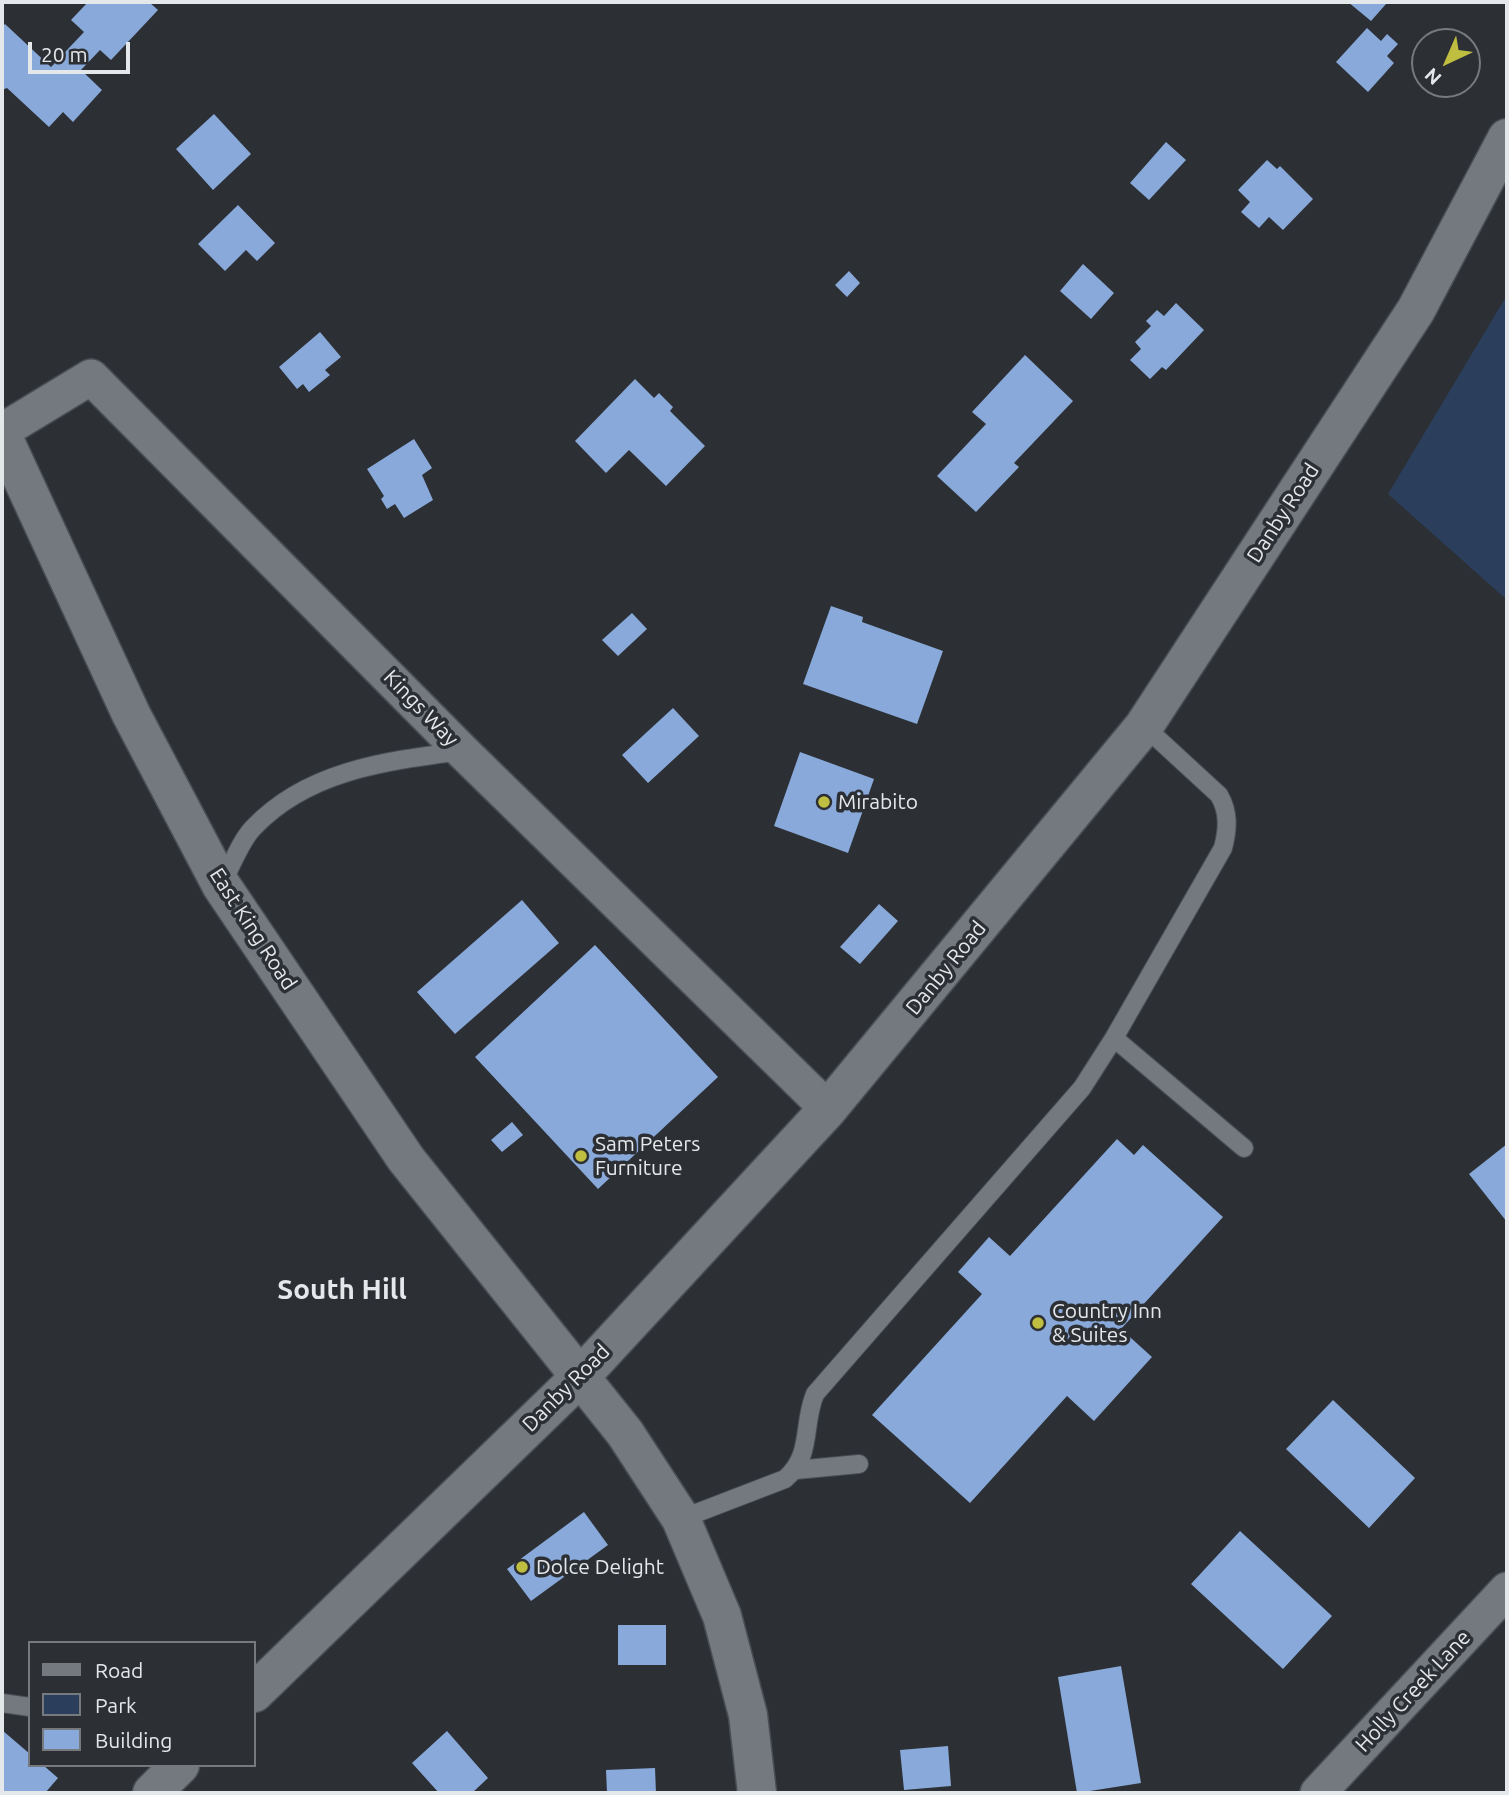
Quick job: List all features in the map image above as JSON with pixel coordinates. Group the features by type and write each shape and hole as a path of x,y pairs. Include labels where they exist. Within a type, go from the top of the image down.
{"main road":[{"name":"Danby Road","path":"256,1691 579,1378 828,1110 1144,726 1416,310 1507,138"},
{"name":"East King Road","path":"2,433 131,714 221,885 407,1159 625,1433 681,1519 722,1616 748,1715 757,1793"},
{"path":"152,1793 178,1767"}],"street":[{"name":"Kings Way","path":"2,433 91,377 462,751 828,1110"},
{"name":"Holly Creek Lane","path":"1318,1793 1507,1590"}],"lane":[{"path":"681,1519 785,1479 796,1470 806,1450 810,1405 815,1394 1082,1088 1114,1038 1223,848 1227,834 1225,804 1219,795 1144,726"},
{"path":"221,885 251,830 307,788 332,776 384,761 462,751"},
{"path":"1114,1038 1244,1148"},
{"path":"796,1470 859,1464"},
{"path":"2,1703 28,1707"}],"green space":[{"path":"1507,295 1507,600 1388,494"}],"building":[{"path":"88,2 149,2 158,10 111,60 100,50 81,70 102,90 73,122 63,112 49,127 7,88 2,90 2,27 5,24 51,67 84,32 71,20"},
{"path":"1348,2 1383,2 1386,4 1371,21"},
{"path":"1367,28 1381,41 1387,34 1398,44 1387,56 1394,63 1368,92 1336,62"},
{"path":"214,114 251,154 213,190 176,149"},
{"path":"1166,142 1186,160 1149,200 1130,183"},
{"path":"1267,160 1277,169 1280,166 1313,199 1283,230 1269,217 1259,228 1241,212 1250,202 1238,190"},
{"path":"238,205 275,243 257,261 246,250 225,271 198,244"},
{"path":"1083,264 1114,293 1091,319 1060,291"},
{"path":"849,271 860,283 847,297 835,285"},
{"path":"1176,303 1204,330 1166,370 1162,367 1150,379 1130,360 1141,349 1135,342 1151,326 1146,321 1157,310 1164,316"},
{"path":"320,332 341,357 325,370 330,375 309,392 303,384 297,389 279,367"},
{"path":"1025,355 1073,401 1014,463 1019,467 976,512 937,476 986,424 972,412"},
{"path":"635,379 654,398 659,393 673,407 670,411 705,446 666,486 629,450 606,473 575,441"},
{"path":"414,439 432,468 422,475 433,500 404,518 395,504 387,509 381,499 384,496 367,469"},
{"path":"831,606 863,617 862,622 943,651 917,724 803,684"},
{"path":"632,613 647,629 618,656 602,640"},
{"path":"673,708 699,736 648,783 622,755"},
{"name":"Mirabito","path":"800,752 874,779 848,853 774,826"},
{"path":"522,900 559,943 455,1034 417,992"},
{"path":"879,904 898,921 860,964 840,947"},
{"path":"595,945 718,1077 598,1189 475,1057"},
{"path":"512,1122 523,1135 502,1152 491,1140"},
{"path":"1117,1139 1134,1155 1143,1145 1223,1217 1121,1329 1152,1357 1094,1421 1067,1396 970,1503 872,1415 982,1294 958,1272 989,1237 1010,1256"},
{"path":"1507,1144 1507,1222 1469,1174"},
{"path":"1333,1400 1415,1478 1369,1528 1286,1449"},
{"path":"584,1512 608,1545 531,1601 507,1569"},
{"path":"1240,1531 1332,1616 1283,1669 1191,1584"},
{"path":"618,1625 666,1625 666,1665 618,1665"},
{"path":"1121,1666 1141,1783 1077,1793 1058,1677"},
{"path":"2,1730 28,1752 28,1767 45,1767 58,1778 45,1793 2,1793"},
{"path":"447,1731 488,1778 472,1793 439,1793 412,1763"},
{"path":"948,1746 951,1786 904,1790 900,1750"},
{"path":"655,1768 656,1793 607,1793 606,1770"}],"place":[{"name":"Mirabito","path":"824,802"},
{"name":"Sam Peters Furniture","path":"581,1156"},
{"name":"Country Inn & Suites","path":"1038,1323"},
{"name":"Dolce Delight","path":"522,1567"}],"district":[{"name":"South Hill","path":"342,1290"}]}
